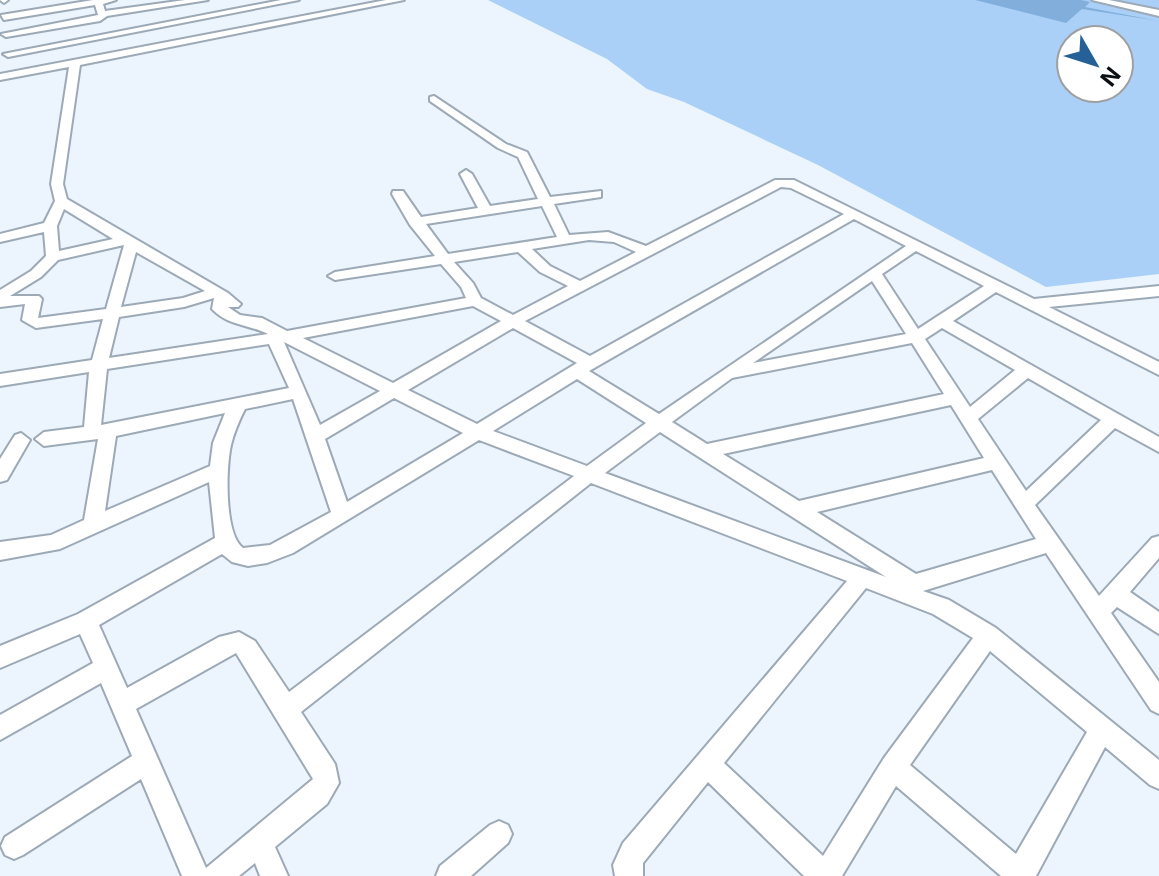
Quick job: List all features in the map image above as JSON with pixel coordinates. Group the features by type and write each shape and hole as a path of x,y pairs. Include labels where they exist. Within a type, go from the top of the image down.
{"street":[{"path":"3,0 8,54 5,76 400,0"},
{"path":"4,30 97,1 112,0"},
{"path":"4,30 95,19 102,14 158,2 163,7 204,0"},
{"path":"8,54 204,17 248,4 295,0"},
{"path":"1096,0 1159,13"},
{"path":"97,1 102,14"},
{"path":"190,3 219,36"},
{"path":"248,4 265,27"},
{"path":"53,257 50,226 61,201 57,184 75,63"},
{"path":"434,99 502,146 523,155 550,202 565,240"},
{"path":"466,174 486,211"},
{"path":"314,437 513,321 779,183 794,184 1159,369"},
{"path":"398,194 415,222 468,286 475,301 513,321 585,367 659,424 797,509 905,586 988,635 1159,776"},
{"path":"415,222 596,194"},
{"path":"61,201 191,273 220,294"},
{"path":"239,403 221,446 218,470 224,543 233,553 249,557 271,554 302,540 585,367 854,214"},
{"path":"0,238 50,226"},
{"path":"335,276 610,235 622,237 648,253"},
{"path":"0,299 36,274 53,257 129,241"},
{"path":"93,525 100,432 100,366 129,241"},
{"path":"286,709 587,476 726,374 916,245"},
{"path":"522,248 545,269 581,287"},
{"path":"875,274 1024,504 1100,610 1159,702"},
{"path":"726,374 917,337 995,286"},
{"path":"1033,304 1159,291"},
{"path":"0,299 34,299 30,320 36,323 220,294"},
{"path":"220,294 219,305 236,320 257,322 278,337 477,432 587,476 863,577 905,586 1050,543"},
{"path":"0,380 278,337 475,301"},
{"path":"943,322 1159,445"},
{"path":"278,337 342,515"},
{"path":"1131,355 1159,351"},
{"path":"968,418 1026,370"},
{"path":"44,439 100,432 299,392"},
{"path":"704,451 955,398"},
{"path":"1024,504 1113,419"},
{"path":"1,471 21,440"},
{"path":"797,509 997,462"},
{"path":"0,551 53,543 218,470"},
{"path":"0,657 86,621 224,543"},
{"path":"1100,610 1159,544"},
{"path":"629,876 627,865 633,853 863,577"},
{"path":"1116,594 1159,624"},
{"path":"86,621 196,876"},
{"path":"707,764 825,876 893,767 988,635"},
{"path":"123,703 227,644 239,642 247,648 326,773 326,783 318,795 217,876"},
{"path":"0,728 108,667"},
{"path":"893,767 1021,875 1102,729"},
{"path":"14,846 146,761"},
{"path":"450,876 499,834"},
{"path":"259,842 274,876"}],"shaded area":[{"path":"488,0 1159,0 1159,274 1046,287 818,165 684,102 647,89 607,59"},
{"path":"975,0 1081,0 1090,2 1085,7 1159,21 1082,9 1066,23"}]}
